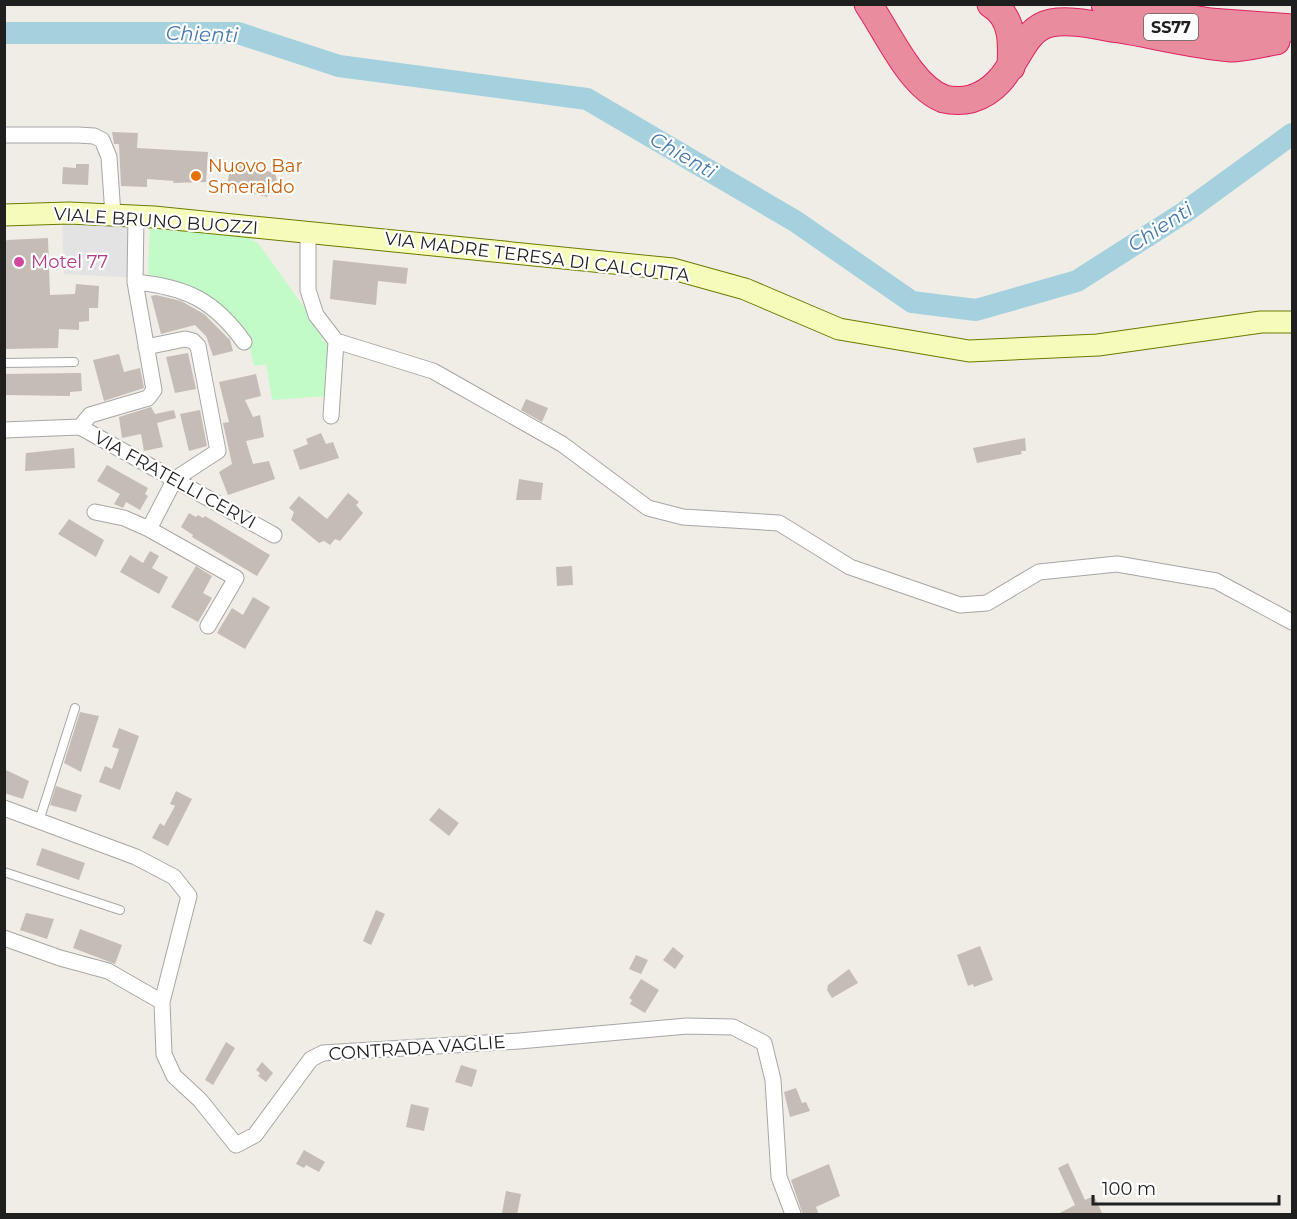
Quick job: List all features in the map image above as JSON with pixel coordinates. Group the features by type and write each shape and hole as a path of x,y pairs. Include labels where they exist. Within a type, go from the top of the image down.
{"highway":[{"path":"868,4 911,71 927,90 946,99 966,100 986,94 1000,83 1024,43 1033,33 1050,23 1078,23 1233,48 1287,37"},
{"path":"991,4 1008,23 1013,41 1011,68"},
{"name":"SS77","path":"1050,4 1224,35 1287,37"},
{"name":"SS77","path":"1105,4 1287,37"},
{"path":"1155,4 1210,22"}],"main road":[{"name":"VIALE BRUNO BUOZZI","path":"4,215 136,216 308,231"},
{"name":"VIA MADRE TERESA DI CALCUTTA","path":"308,231 673,269 745,289 839,328 969,351 1098,345 1261,322 1293,322"}],"street":[{"path":"4,135 78,135 94,136 102,140 109,157 113,215"},
{"path":"80,427 90,415 148,398 154,390 135,282 136,216"},
{"path":"308,231 308,290 316,315 336,341 444,377 562,444 648,508 683,517 779,523 850,567 960,605 987,603 1039,572 1117,564 1216,581 1293,622"},
{"path":"135,282 168,286 198,297 229,321 244,342"},
{"path":"146,346 185,339 193,341 198,346 219,451 175,479 149,529"},
{"path":"332,416 336,341"},
{"name":"VIA FRATELLI CERVI","path":"4,430 80,427 274,535"},
{"path":"95,512 124,518 149,529 236,578 208,626"},
{"path":"4,808 136,856 174,877 189,896 162,1002 108,971 60,958 4,938"},
{"name":"CONTRADA VAGLIE","path":"162,1002 164,1054 174,1076 200,1101 236,1145 255,1136 311,1059 323,1053 519,1041 687,1026 733,1027 764,1043 773,1080 779,1177 793,1215"}],"lane":[{"path":"4,363 74,362"},
{"path":"38,822 75,708"},
{"path":"4,872 120,910"}],"green space":[{"path":"150,226 241,234 258,243 322,332 322,340 334,347 328,396 272,400 266,364 254,366 246,331 215,304 148,276"}],"shaded area":[{"path":"62,220 143,225 141,278 64,274"}],"building":[{"path":"112,132 138,133 137,148 208,152 206,182 173,183 174,181 147,179 147,187 121,186 119,144 114,144"},
{"path":"231,162 275,173 277,182 272,191 269,191 267,197 227,187"},
{"path":"76,164 89,164 88,185 62,184 63,167 76,168"},
{"path":"48,238 50,295 75,294 76,284 99,286 98,308 89,308 89,321 79,322 79,330 59,329 58,348 4,349 4,243 7,240"},
{"path":"333,260 408,268 406,284 378,281 376,305 330,299"},
{"path":"156,295 181,301 204,314 230,340 233,351 213,356 206,336 195,325 161,334 151,296"},
{"path":"188,353 196,389 175,393 166,357"},
{"path":"119,354 124,372 140,368 144,388 104,401 93,360"},
{"path":"81,373 82,391 70,392 70,396 4,395 4,374"},
{"path":"256,374 261,396 245,400 253,417 260,415 264,437 246,441 253,464 269,461 275,479 228,495 219,472 232,464 223,423 229,422 219,382"},
{"path":"526,399 548,408 542,422 521,410"},
{"path":"151,407 155,414 174,410 176,418 157,423 163,447 144,451 141,434 122,438 119,417"},
{"path":"200,410 207,446 189,451 180,414"},
{"path":"321,433 326,444 333,442 339,458 300,470 293,450 308,444 306,439"},
{"path":"1025,438 1026,451 1021,451 1022,454 977,463 973,448"},
{"path":"74,448 75,468 25,471 26,453"},
{"path":"107,465 148,488 145,494 148,496 140,510 126,502 123,508 114,504 120,494 97,481"},
{"path":"519,479 543,483 541,500 516,500"},
{"path":"348,493 359,502 356,505 363,513 340,541 335,539 330,545 324,541 319,543 291,520 294,512 289,508 299,496 327,519"},
{"path":"189,513 196,517 205,516 270,555 257,576 192,537 193,535 181,527"},
{"path":"69,519 104,540 96,557 58,534"},
{"path":"150,551 159,556 152,568 168,577 159,594 120,572 130,555 143,563"},
{"path":"196,566 212,576 203,593 212,598 198,622 171,607"},
{"path":"572,566 573,585 557,586 556,567"},
{"path":"253,597 270,607 245,649 217,633 232,608 243,615"},
{"path":"80,712 99,716 81,772 64,763"},
{"path":"119,728 139,736 120,790 99,782 105,766 112,769 119,749 112,747"},
{"path":"4,769 29,781 23,799 4,793"},
{"path":"56,786 82,795 76,812 50,805"},
{"path":"176,791 192,799 168,846 152,838 160,823 164,826 175,806 170,804"},
{"path":"439,808 459,823 449,836 429,820"},
{"path":"42,848 85,863 79,880 36,865"},
{"path":"376,910 385,914 371,945 363,941"},
{"path":"26,913 54,919 47,939 20,930"},
{"path":"80,929 122,945 115,964 73,948"},
{"path":"980,946 993,980 974,987 973,984 968,986 957,955"},
{"path":"673,947 684,956 675,969 663,960"},
{"path":"636,955 648,960 641,974 629,969"},
{"path":"849,969 858,983 832,998 827,990 828,985"},
{"path":"641,979 659,990 645,1013 630,1004 632,1000 629,998"},
{"path":"226,1042 235,1048 213,1085 205,1080"},
{"path":"262,1062 273,1073 266,1082 258,1076 260,1073 256,1070"},
{"path":"461,1065 477,1070 472,1087 455,1082"},
{"path":"796,1088 802,1103 806,1102 810,1111 790,1117 784,1092"},
{"path":"411,1104 429,1108 424,1131 406,1127"},
{"path":"304,1150 325,1162 319,1172 306,1165 304,1168 296,1164"},
{"path":"1068,1163 1085,1200 1094,1196 1103,1215 1056,1215 1075,1205 1058,1168"},
{"path":"829,1164 840,1196 816,1207 819,1215 803,1215 791,1180"},
{"path":"506,1191 521,1194 517,1215 502,1213"}],"waterway":[{"name":"Chienti","path":"4,33 238,33 339,66 587,99 795,221 912,302 976,310 1077,281 1185,212 1292,134"}],"place":[{"name":"Nuovo Bar Smeraldo","path":"196,176"},
{"name":"Motel 77","path":"19,262"}]}
